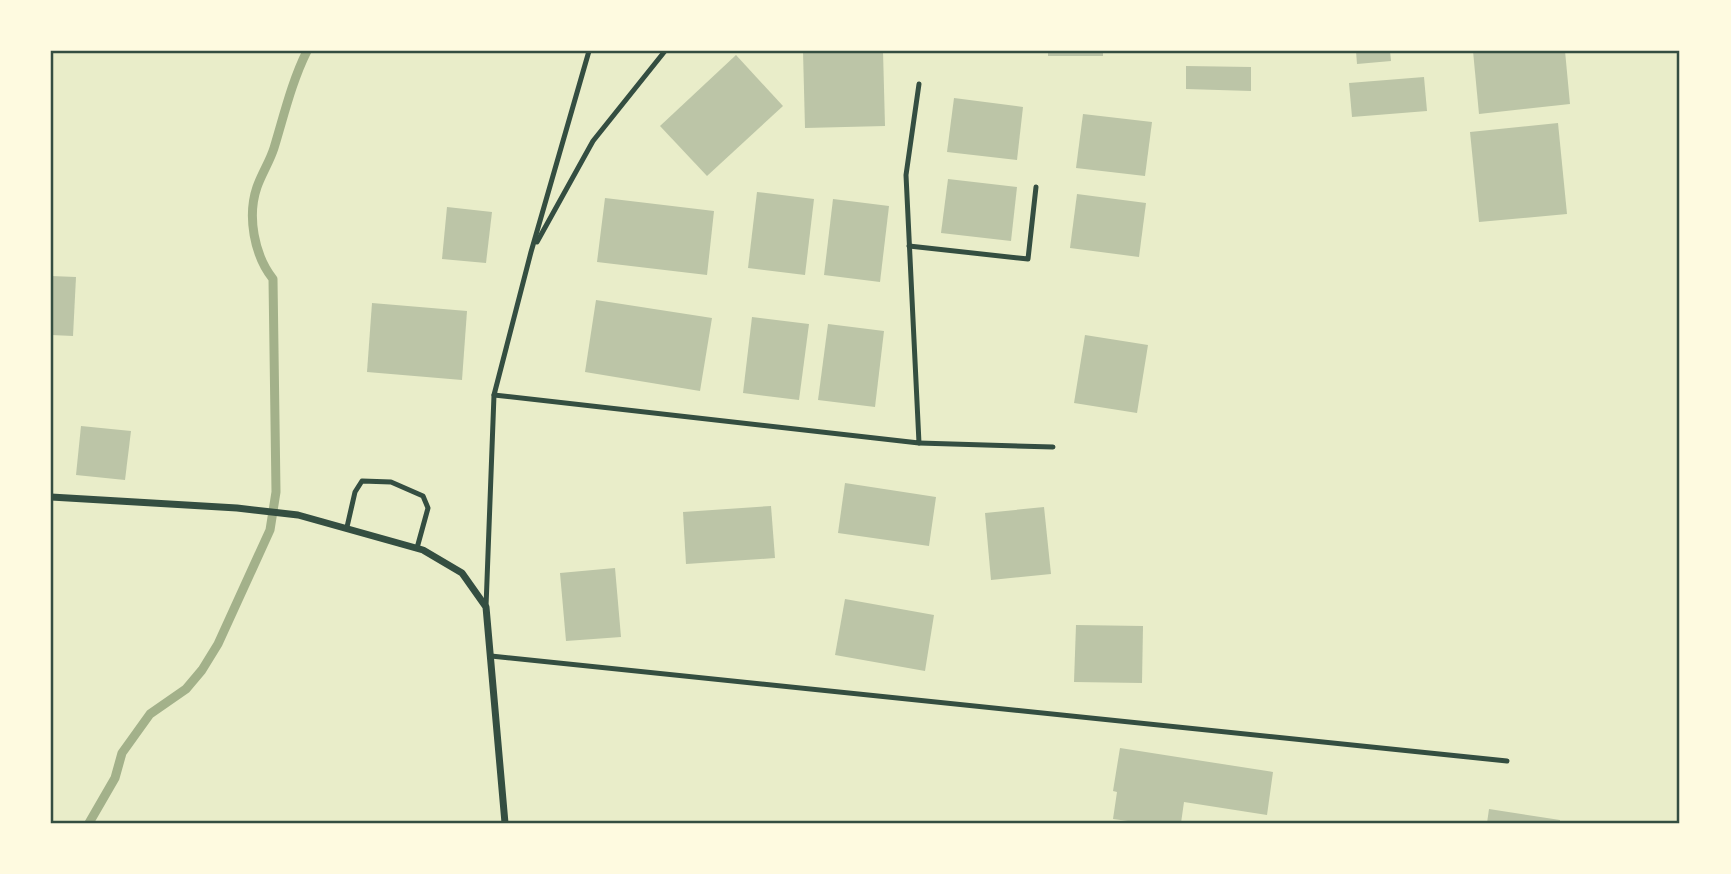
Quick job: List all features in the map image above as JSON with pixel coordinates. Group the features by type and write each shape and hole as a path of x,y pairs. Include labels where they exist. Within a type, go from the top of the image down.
{"street":[{"path":"51,497 237,508 298,515 417,548 462,573 486,607 505,823"}],"lane":[{"path":"486,607 494,395 531,252 589,51"},
{"path":"531,252 593,141 665,51"},
{"path":"919,84 906,176 919,443"},
{"path":"909,246 1028,259 1037,187"},
{"path":"494,395 919,443 1053,447"},
{"path":"347,527 355,492 362,481 391,482 423,496 428,508 417,548"},
{"path":"491,656 1507,761"}],"building":[{"path":"803,51 883,51 885,126 805,128"},
{"path":"1048,51 1103,51 1103,56 1048,56"},
{"path":"1356,51 1390,51 1391,61 1357,64"},
{"path":"1473,51 1565,51 1570,104 1479,114"},
{"path":"736,55 783,106 707,176 660,126"},
{"path":"1186,66 1251,67 1251,91 1186,89"},
{"path":"1424,77 1427,111 1352,117 1349,83"},
{"path":"954,98 1023,107 1017,160 947,152"},
{"path":"1083,114 1152,122 1145,176 1076,168"},
{"path":"1558,123 1567,214 1479,222 1470,132"},
{"path":"948,179 1017,187 1011,241 941,233"},
{"path":"757,192 814,199 805,275 748,268"},
{"path":"1077,194 1146,203 1139,257 1070,248"},
{"path":"605,198 714,211 707,275 597,262"},
{"path":"833,199 889,206 880,282 824,275"},
{"path":"447,207 492,212 486,263 442,259"},
{"path":"51,276 76,277 73,336 51,335"},
{"path":"596,300 712,318 700,391 585,372"},
{"path":"372,303 467,311 462,380 367,372"},
{"path":"752,317 809,324 799,400 743,393"},
{"path":"828,324 884,331 875,407 818,400"},
{"path":"1085,335 1148,345 1137,413 1074,403"},
{"path":"81,426 131,431 125,480 76,475"},
{"path":"845,483 936,497 929,546 838,533"},
{"path":"771,506 775,558 686,564 683,512"},
{"path":"1044,507 1051,574 991,580 985,513"},
{"path":"615,568 621,637 566,641 560,573"},
{"path":"845,599 934,615 925,671 835,655"},
{"path":"1076,625 1143,626 1142,683 1074,682"},
{"path":"1120,748 1273,772 1267,815 1184,802 1181,823 1143,823 1113,819 1117,792 1113,791"},
{"path":"1489,809 1560,820 1560,823 1487,823"}],"waterway":[{"path":"89,823 115,778 122,753 150,714 186,689 202,670 218,644 270,530 276,492 273,279 257,247 253,210 257,187 272,153 307,51"}]}
